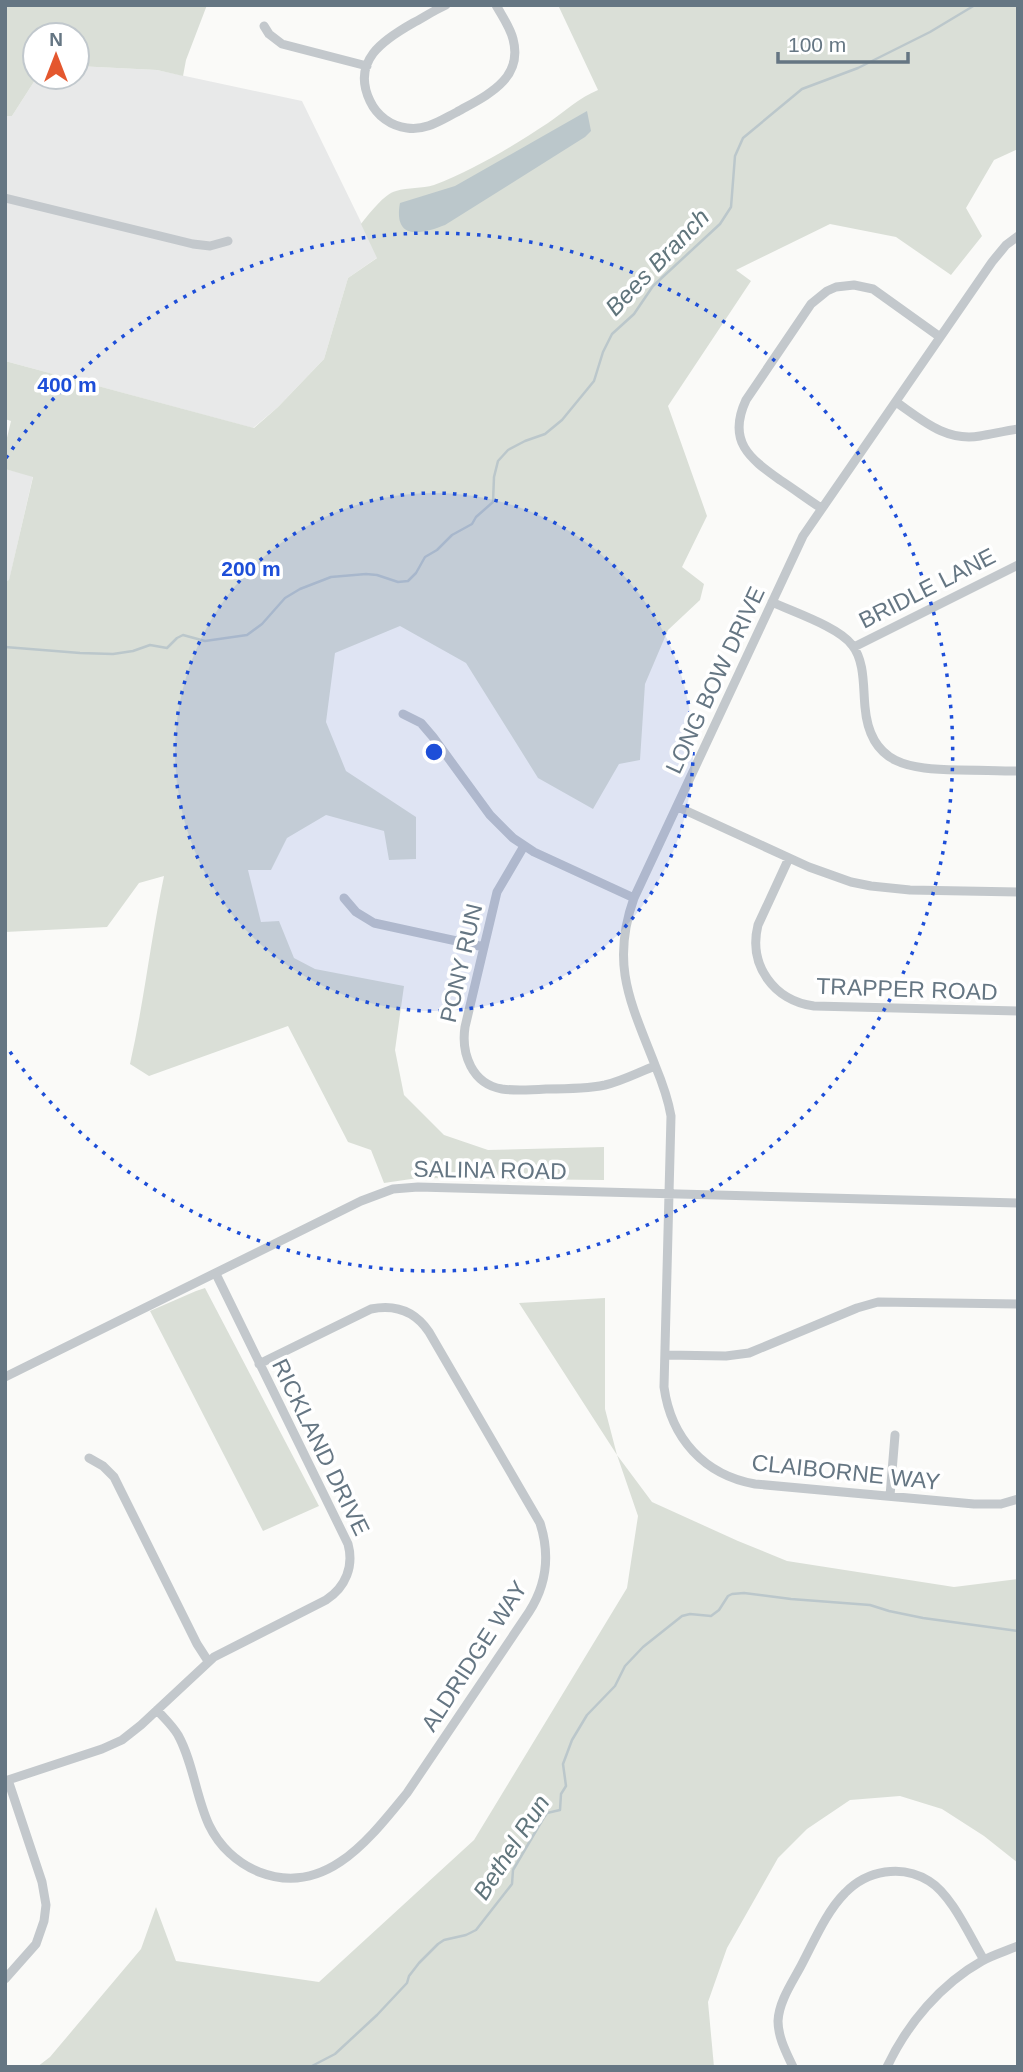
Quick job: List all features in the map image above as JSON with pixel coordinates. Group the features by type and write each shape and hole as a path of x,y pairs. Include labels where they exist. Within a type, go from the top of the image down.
{"street":[{"path":"446,5 384,40 371,56 365,88 371,104 383,118 397,126 415,129 432,125 495,90 511,68 515,49 513,39 496,5"},
{"path":"264,26 274,40 282,44 367,66"},
{"path":"5,198 193,244 210,246 228,241"},
{"name":"LONG BOW DRIVE","path":"670,1194 671,1116 666,1092 630,1000 624,976 623,940 634,898 803,536 992,262 1006,245 1018,236"},
{"path":"821,508 751,458 742,443 739,427 739,418 746,400 811,304 836,287 863,286 873,289 940,337"},
{"path":"896,402 933,428 951,435 979,437 1018,429"},
{"name":"BRIDLE LANE","path":"854,647 1017,568"},
{"path":"772,602 836,631 854,647 862,668 869,729 877,744 890,757 919,768 1018,771"},
{"path":"403,714 421,723 490,815 513,838 524,846 634,898"},
{"path":"678,807 831,876 871,886 909,890 1018,892"},
{"name":"PONY RUN","path":"524,846 497,892 465,1027 463,1045 472,1070 500,1089 588,1088 608,1084 655,1066"},
{"name":"TRAPPER ROAD","path":"789,858 755,937 757,956 765,976 783,995 797,1003 814,1006 1018,1011"},
{"path":"344,898 356,912 374,923 484,947"},
{"name":"SALINA ROAD","path":"5,1377 361,1201 393,1189 418,1186 1018,1203"},
{"name":"CLAIBORNE WAY","path":"670,1194 664,1387 671,1418 688,1447 707,1465 729,1478 755,1484 988,1505 1018,1499"},
{"name":"RICKLAND DRIVE","path":"7,1781 114,1744 158,1710 208,1661 331,1597 343,1584 350,1564 346,1538 216,1275"},
{"path":"666,1355 726,1356 749,1353 878,1301 1018,1304"},
{"name":"ALDRIDGE WAY","path":"158,1710 179,1737 208,1822 228,1852 248,1866 274,1877 297,1878 321,1873 354,1852 407,1793 529,1612 543,1583 547,1556 540,1522 429,1332 414,1314 391,1307 371,1309 259,1364"},
{"path":"890,1496 895,1435"},
{"path":"89,1458 114,1477 208,1661"},
{"path":"5,1979 36,1944 46,1905 42,1882 7,1781"},
{"path":"793,2067 779,2029 782,2003 835,1906 845,1893 872,1875 884,1871 898,1871 928,1880 950,1903 984,1960"},
{"path":"887,2067 924,2010 951,1983 984,1960 1018,1946"}],"shaded area":[{"path":"5,5 207,5 186,60 183,76 157,70 91,67 91,21 21,21 21,91 28,91 12,116 5,116"},
{"path":"558,5 1018,5 1018,149 994,160 966,208 982,236 951,275 896,237 830,224 736,270 751,281 668,406 707,516 682,567 704,584 700,600 668,630 645,684 640,760 619,764 593,809 538,778 466,663 400,626 335,653 326,722 346,771 416,817 416,859 389,860 384,831 326,815 287,838 271,870 248,870 261,922 279,921 294,958 315,969 404,986 395,1050 404,1095 444,1135 488,1150 604,1147 604,1180 418,1178 384,1183 371,1150 348,1142 288,1026 149,1076 130,1064 164,876 139,883 107,927 5,932 5,582 9,580 33,477 5,469 5,446 11,421 5,419 5,361 254,428 324,359 348,278 377,258 361,224 382,200 396,191 434,185 478,165 598,90"},
{"path":"91,67 157,70 302,101 378,257 348,278 324,359 278,407 253,428 5,361 5,116 12,116 28,91 91,91"},
{"path":"587,111 591,131 585,137 445,225 427,231 411,232 401,224 400,203 455,186"},
{"path":"5,469 33,476 9,581 5,582"},
{"path":"205,1288 319,1506 263,1531 150,1311"},
{"path":"605,1298 605,1409 617,1455 519,1303"},
{"path":"617,1455 652,1502 787,1561 954,1587 1018,1579 1018,1863 984,1836 942,1809 900,1796 850,1800 807,1829 778,1858 727,1948 708,2002 714,2067 37,2067 50,2057 141,1949 156,1907 176,1961 319,1982 474,1840 627,1588 638,1516"}],"waterway":[{"name":"Bees Branch","path":"5,647 113,654 150,645 167,648 183,635 205,641 247,635 262,624 285,598 331,577 366,574 398,582 408,581 425,557 437,550 452,535 472,524 493,502 498,461 508,450 545,434 562,420 594,381 612,334 634,314 653,286 720,224 731,207 735,156 743,138 802,89 858,68 930,32 975,5"},
{"name":"Bethel Run","path":"310,2067 335,2054 377,2015 438,1944 476,1930 512,1884 513,1870 547,1813 560,1810 561,1794 566,1786 563,1764 572,1740 587,1715 615,1686 625,1666 643,1647 682,1616 711,1616 719,1610 728,1596 744,1593 870,1605 923,1618 1018,1631"}]}
